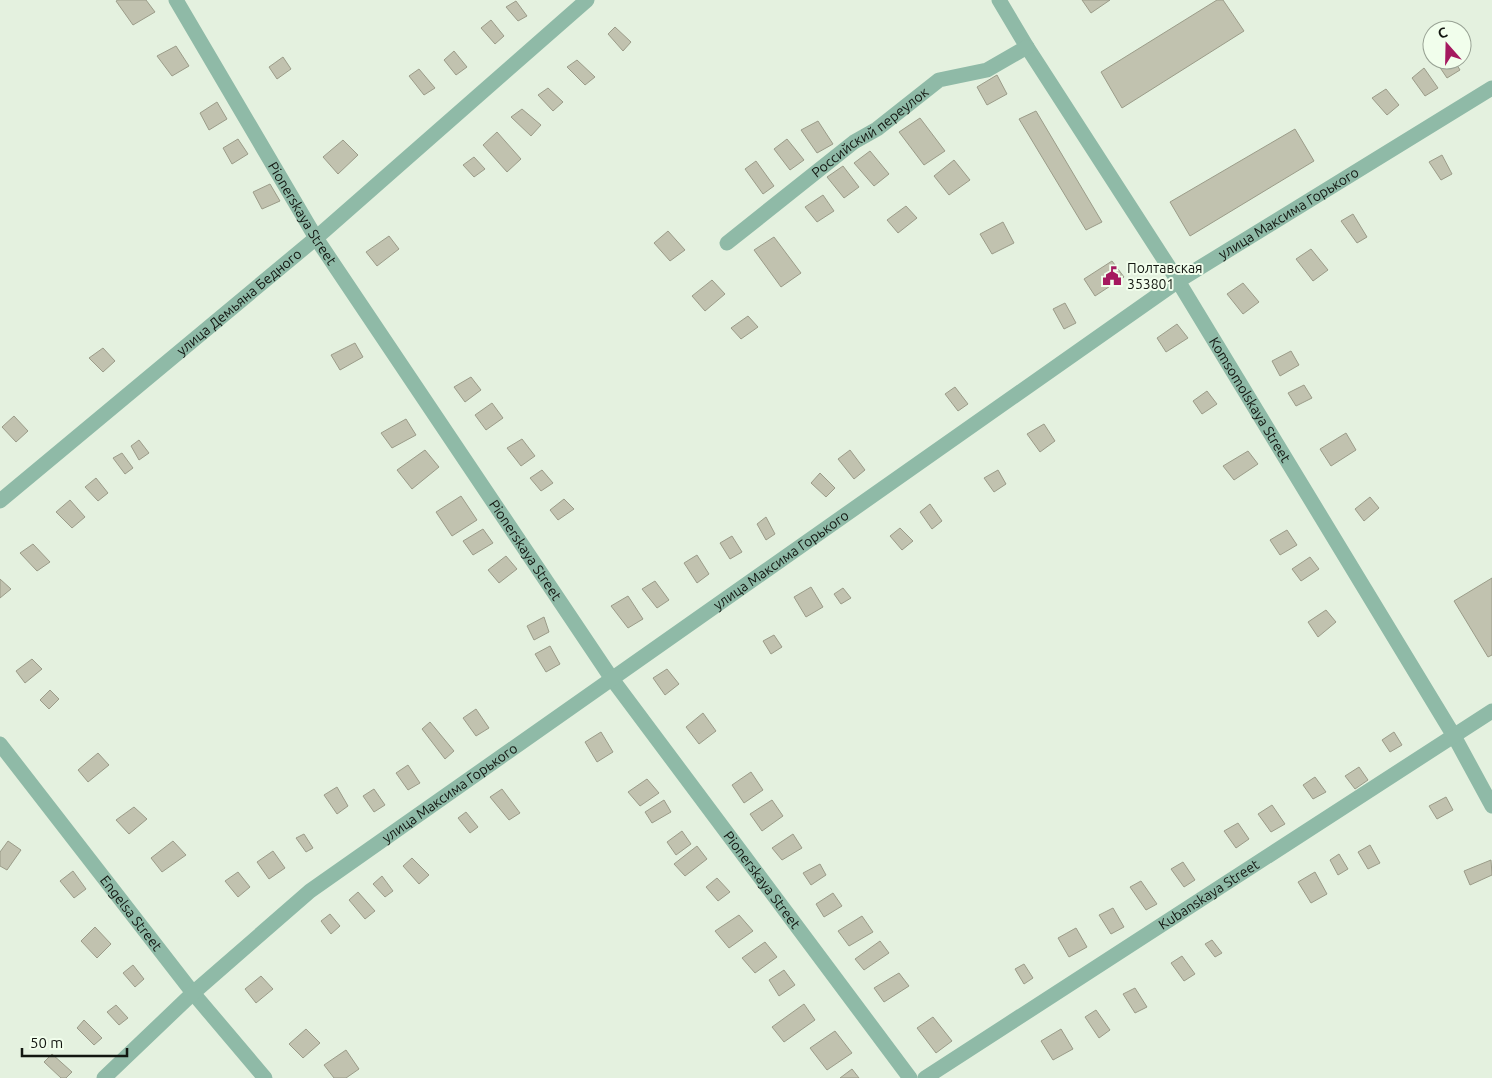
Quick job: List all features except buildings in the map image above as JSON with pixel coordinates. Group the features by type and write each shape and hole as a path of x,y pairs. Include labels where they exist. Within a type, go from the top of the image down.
{"street":[{"name":"Pionerskaya Street","path":"176,0 316,238 612,679 910,1078"},
{"name":"улица Демьяна Бедного","path":"0,500 316,238 587,0"},
{"name":"Komsomolskaya Street","path":"999,0 1026,47 1178,281 1454,736 1492,806"},
{"name":"Российский переулок","path":"727,243 854,142 877,129 939,80 987,70 1026,47"},
{"name":"улица Максима Горького","path":"104,1078 193,992 310,891 1178,281 1492,88"},
{"name":"Kubanskaya Street","path":"925,1078 1492,712"},
{"name":"Engelsa Street","path":"0,744 193,992 265,1078"}],"place":[{"name":"Полтавская 353801","path":"1112,276"}]}
